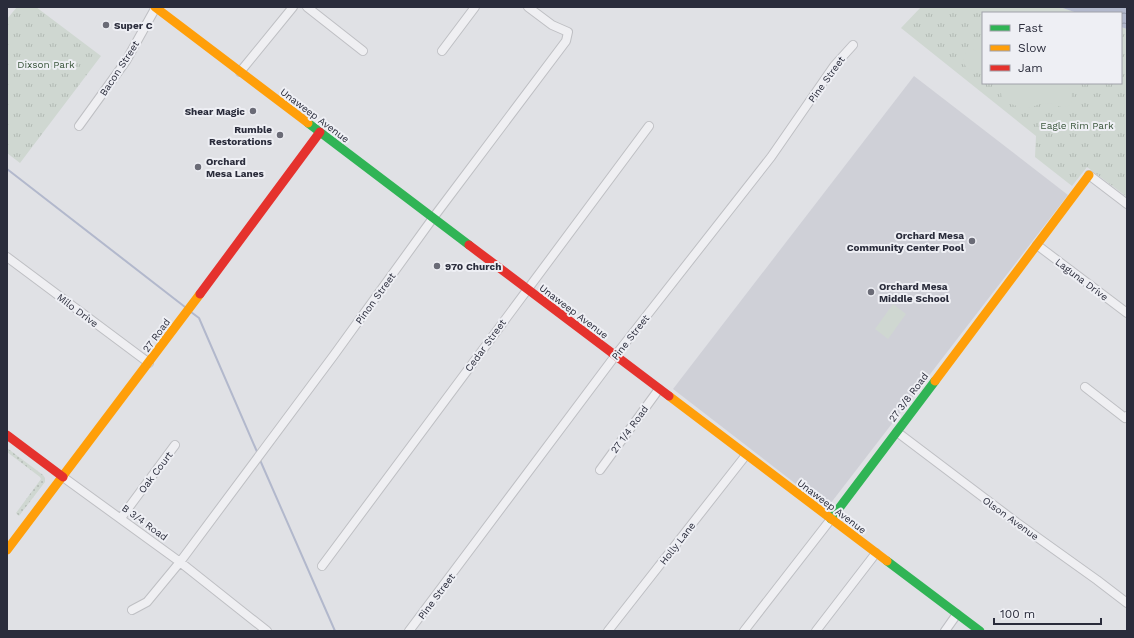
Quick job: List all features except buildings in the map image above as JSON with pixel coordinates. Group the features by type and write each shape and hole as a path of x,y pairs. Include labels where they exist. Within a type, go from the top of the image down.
{"main road":[{"name":"Unaweep Avenue","path":"156,7 980,631"},
{"name":"27 Road","path":"7,550 149,363 320,132"},
{"name":"27 3/8 Road","path":"831,519 1089,175"},
{"name":"B 3/4 Road","path":"7,435 63,477"}],"street":[{"name":"Bacon Street","path":"79,126 126,61 156,7"},
{"path":"240,72 293,7"},
{"path":"306,7 363,51"},
{"path":"442,51 475,7"},
{"name":"Pinon Street","path":"132,610 147,602 180,562 334,355 433,218 566,41 568,32 552,25 528,7"},
{"name":"Pine Street","path":"409,631 616,356 766,163 834,66 853,44"},
{"name":"Cedar Street","path":"322,566 649,126"},
{"path":"1089,175 1127,204"},
{"name":"Laguna Drive","path":"1037,245 1127,313"},
{"name":"Milo Drive","path":"7,257 149,363"},
{"path":"1085,387 1125,418 1127,416"},
{"name":"27 1/4 Road","path":"600,470 659,389"},
{"name":"Olson Avenue","path":"897,432 1016,522 1097,580 1127,604"},
{"name":"Oak Court","path":"121,518 175,445"},
{"name":"Holly Lane","path":"608,631 746,455"},
{"name":"B 3/4 Road","path":"63,477 180,562 267,631"},
{"name":"27 3/8 Road","path":"744,631 831,519"},
{"path":"816,631 876,553"},
{"path":"945,631 957,614"}],"shaded area":[{"name":"Orchard Mesa Middle School","path":"914,76 1068,195 827,508 673,389"}],"green space":[{"name":"Dixson Park","path":"17,7 36,7 101,56 20,163 7,153 7,19"},
{"name":"Eagle Rim Park","path":"921,7 1060,7 1075,12 982,12 982,84 1122,84 1122,27 1127,29 1127,197 1087,167 1072,186 1035,157 1036,136 901,28"},
{"path":"972,49 982,54 982,75 967,68 963,62 966,51"},
{"path":"996,84 1065,84 1071,92 1071,104 1062,107 1047,103 1024,108 1012,104 1002,98 1000,88"},
{"path":"893,304 906,314 888,339 875,329"},
{"path":"7,448 45,478 45,482 19,516 16,513 41,479 7,452"}],"water":[{"path":"1060,7 1127,7 1127,29 1122,27 1122,12 1074,12"}],"waterway":[{"path":"7,169 185,307"},
{"path":"191,312 199,318 258,454"},
{"path":"260,460 335,631"}],"traffic: fast":[{"path":"308,123 469,245"},
{"path":"831,519 935,381"},
{"path":"887,561 980,631"}],"traffic: slow":[{"path":"155,7 308,123"},
{"path":"935,381 1089,175"},
{"path":"7,550 200,294"},
{"path":"669,396 887,561"}],"traffic: jam":[{"path":"200,294 320,132"},
{"path":"469,245 669,396"},
{"path":"7,435 63,477"}],"place":[{"name":"Super C","path":"106,25"},
{"name":"Shear Magic","path":"253,111"},
{"name":"Rumble Restorations","path":"280,135"},
{"name":"Orchard Mesa Lanes","path":"198,167"},
{"name":"Orchard Mesa Community Center Pool","path":"972,241"},
{"name":"970 Church","path":"437,266"},
{"name":"Orchard Mesa Middle School","path":"871,292"}]}
